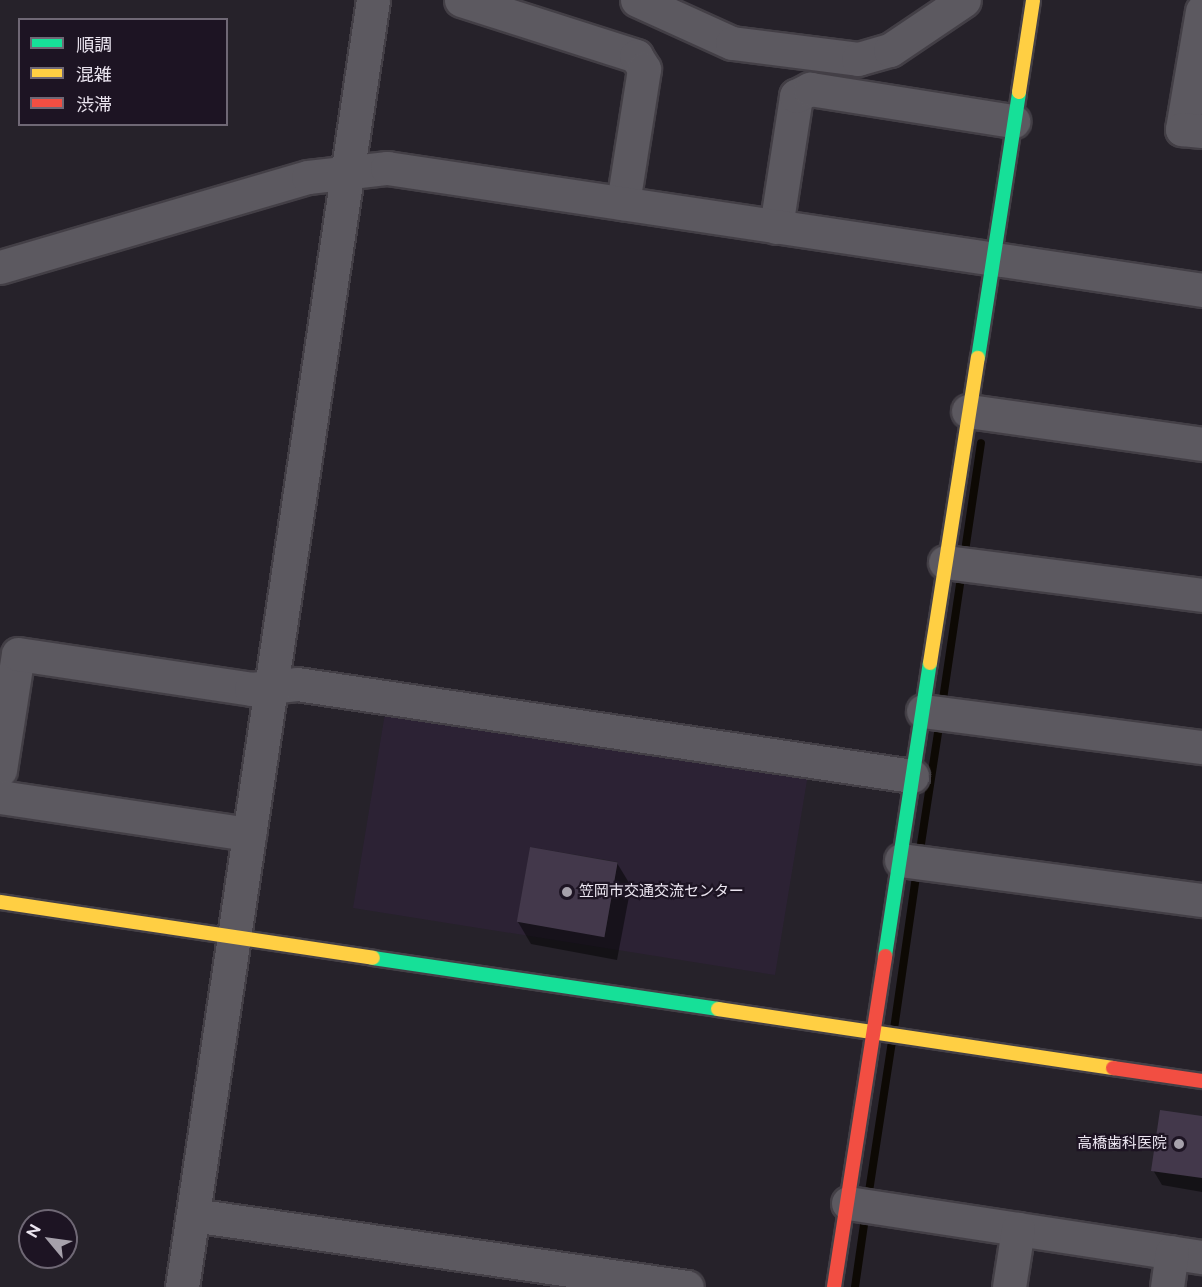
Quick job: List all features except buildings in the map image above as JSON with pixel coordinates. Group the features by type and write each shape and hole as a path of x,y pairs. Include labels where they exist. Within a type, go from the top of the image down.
{"street":[{"path":"182,1287 236,940 249,834 274,684 373,0"},
{"path":"461,0 636,56 644,69 623,203"},
{"path":"637,0 732,43 858,60 890,50 963,0"},
{"path":"834,1287 991,259 1033,0"},
{"path":"1202,11 1182,129 1202,131"},
{"path":"776,227 796,96 810,89 1013,121"},
{"path":"0,267 308,177 350,170 387,168 1202,290"},
{"path":"968,411 1202,444"},
{"path":"945,562 1202,595"},
{"path":"0,770 18,654 251,689 274,684 912,776"},
{"path":"923,711 1202,747"},
{"path":"0,796 249,834"},
{"path":"901,860 1202,900"},
{"path":"0,902 236,940 874,1031 1202,1081"},
{"path":"848,1203 1187,1255 1167,1287"},
{"path":"193,1215 687,1287"},
{"path":"1009,1287 1018,1229"}],"shaded area":[{"path":"388,695 810,762 775,975 353,908","holes":["530,847 618,862 605,937 517,922"]}],"waterway":[{"path":"964,558 981,443"},
{"path":"942,706 962,570"},
{"path":"919,857 940,719"},
{"path":"894,1029 917,870"},
{"path":"868,1198 892,1042"},
{"path":"855,1287 866,1211"}],"traffic: fast":[{"path":"978,358 1019,92"},
{"path":"885,956 930,663"},
{"path":"373,958 718,1009"}],"traffic: slow":[{"path":"1019,92 1033,0"},
{"path":"930,663 978,358"},
{"path":"0,902 373,958"},
{"path":"718,1009 1113,1068"}],"traffic: jam":[{"path":"834,1287 885,956"},
{"path":"1113,1068 1202,1081"}],"place":[{"name":"笠岡市交通交流センター","path":"567,892"},
{"name":"高橋歯科医院","path":"1179,1144"}]}
